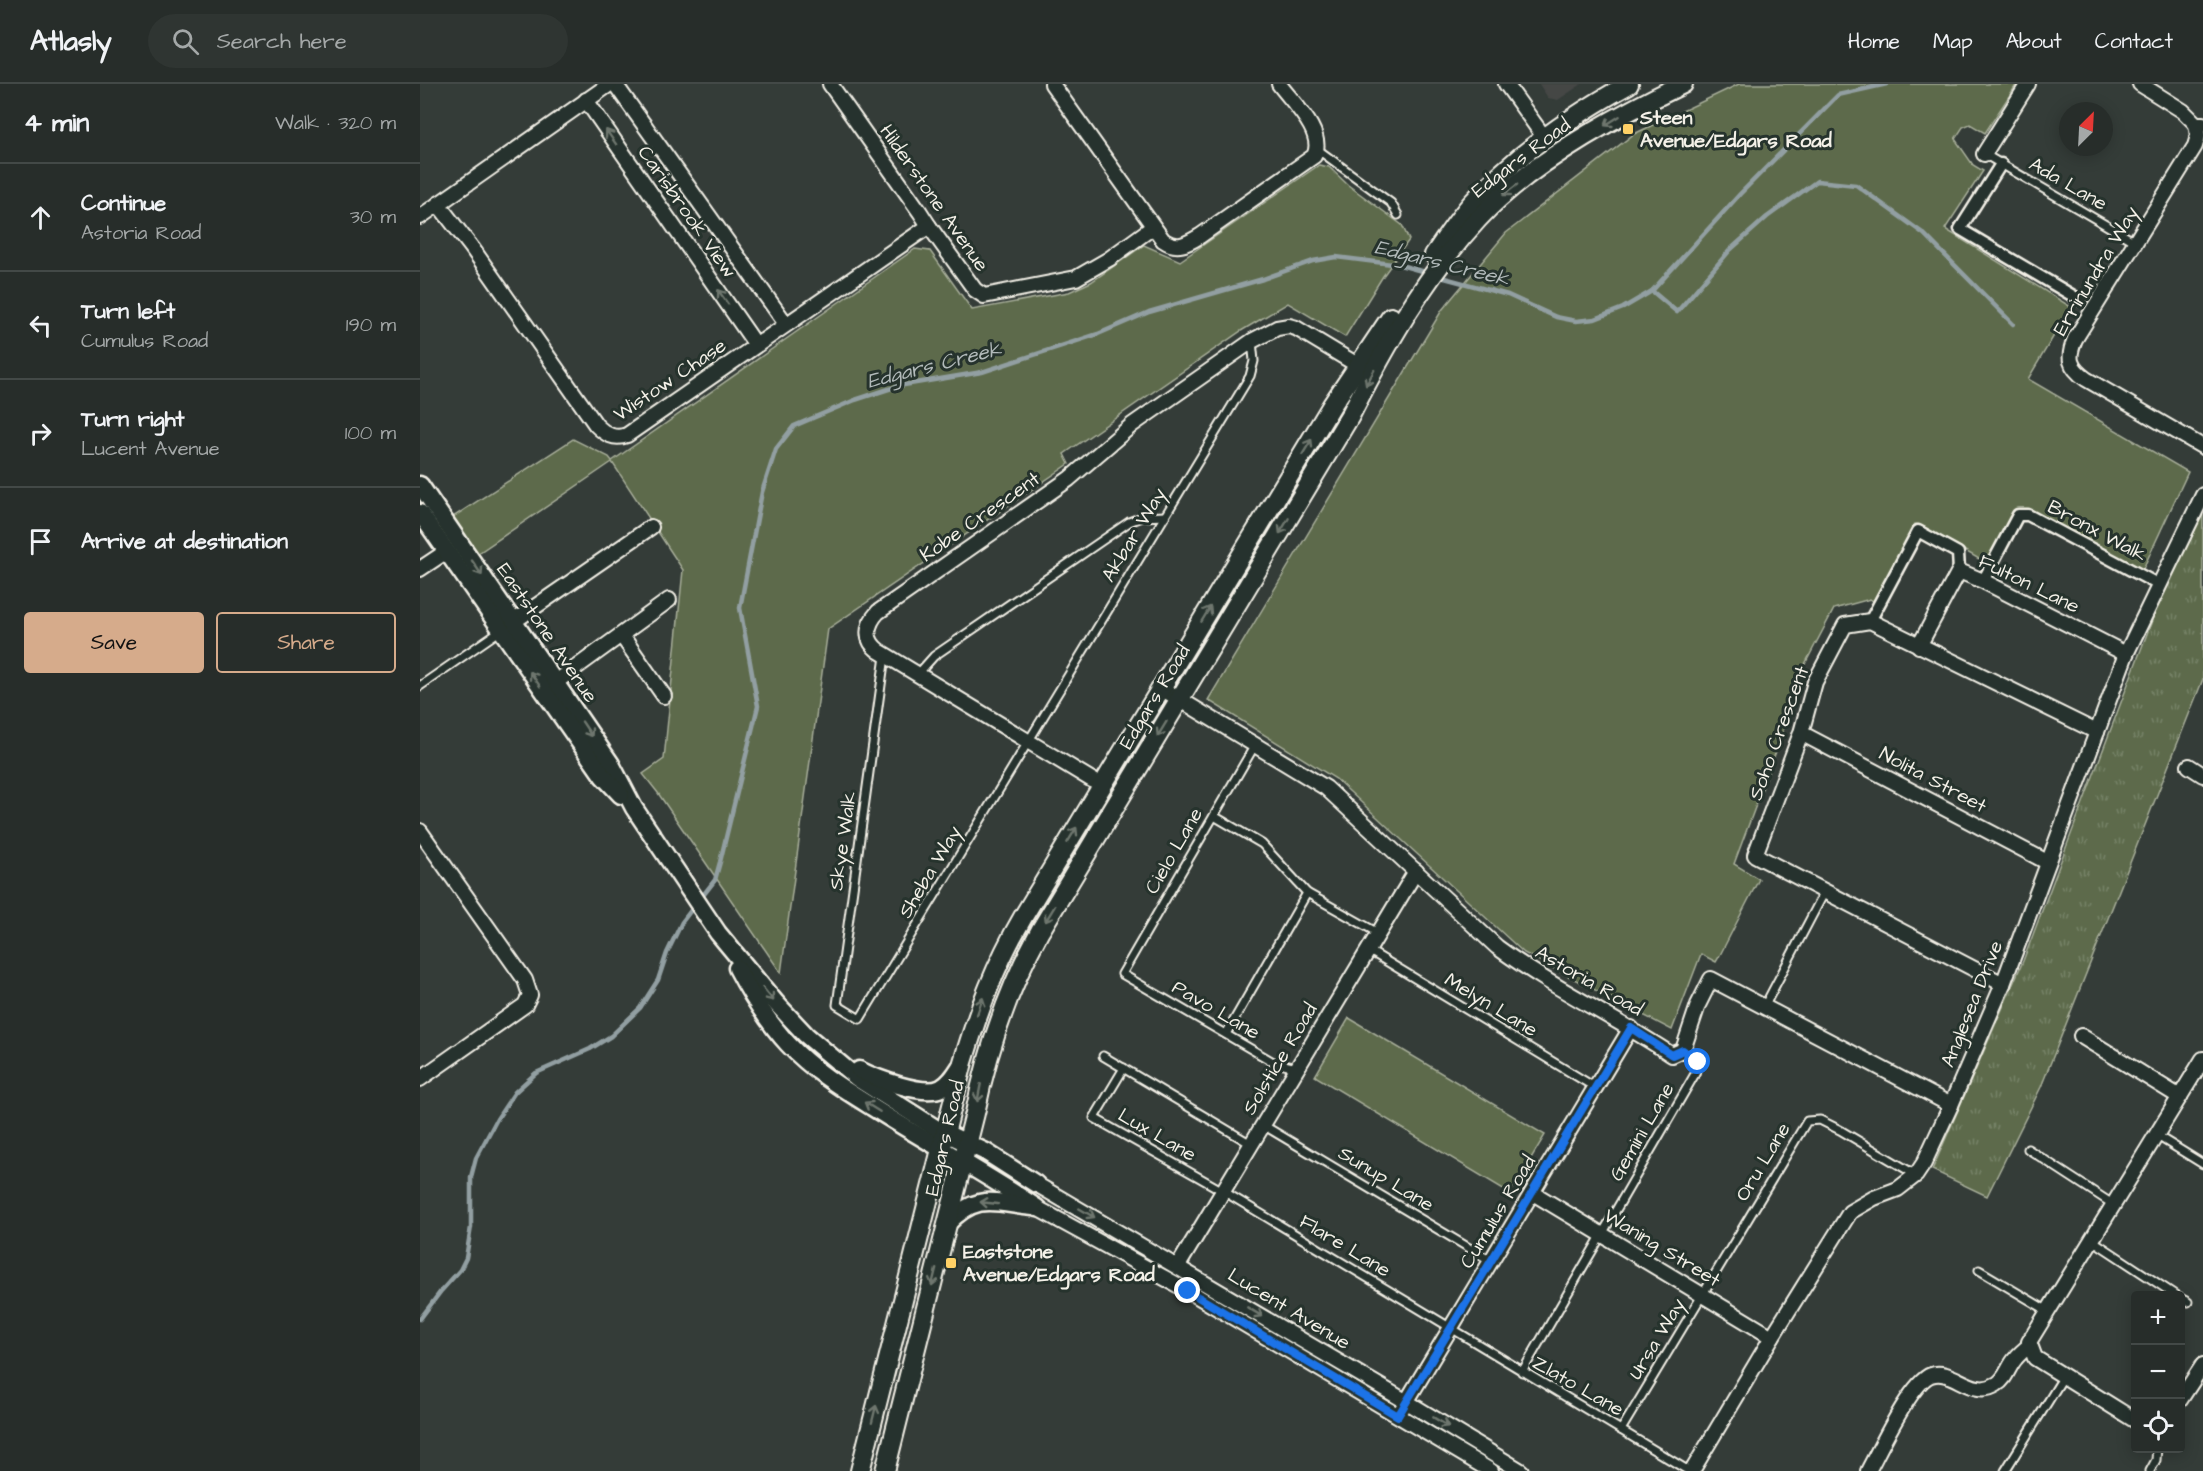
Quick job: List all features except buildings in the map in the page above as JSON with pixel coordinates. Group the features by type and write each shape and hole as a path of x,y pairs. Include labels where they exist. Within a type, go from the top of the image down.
{"main road":[{"name":"Edgars Road","path":"860,1471 963,1062 984,995 1004,949 1332,405 1455,236 1471,204 1506,169 1544,137 1629,84"},
{"name":"Edgars Road","path":"1455,236 1500,197 1557,155 1634,107 1683,84"},
{"name":"Edgars Road","path":"885,1471 948,1223 984,1068 1013,984 1040,931 1345,425 1404,308"}],"street":[{"path":"420,217 592,92 610,84"},
{"name":"Carisbrook View","path":"615,84 786,324"},
{"name":"Hilderstone Avenue","path":"830,84 921,212 928,226 975,290 981,294 989,296 1076,278 1109,259 1153,227"},
{"path":"1052,84 1153,227 1163,240 1175,246 1188,243 1309,160 1317,150 1315,133 1279,84"},
{"path":"1506,84 1557,155"},
{"path":"1984,154 2028,84"},
{"path":"2140,84 2200,124"},
{"name":"Carisbrook View","path":"592,92 756,345"},
{"name":"Errinundra Way","path":"2200,124 2195,146 2075,339 2071,348 2070,362 2072,368 2086,379 2203,447"},
{"path":"2001,164 1960,229 2080,300"},
{"name":"Wistow Chase","path":"438,204 472,248 596,425 617,438 627,435 928,226"},
{"name":"Kobe Crescent","path":"1102,786 885,656 873,647 868,633 872,618 1069,479 1132,425 1252,341 1277,328 1289,326 1302,331 1359,366"},
{"name":"Eaststone Avenue","path":"420,485 454,547 603,776 634,808"},
{"name":"Anglesea Drive","path":"1691,1471 1850,1212 1874,1198 1898,1189 1916,1175 1924,1163 2003,984 2126,654 2203,495"},
{"name":"Eaststone Avenue","path":"420,513 454,547"},
{"name":"Bronx Walk","path":"1983,580 2013,522 2018,515 2028,515 2159,585"},
{"path":"507,626 651,527"},
{"path":"1959,571 1958,553 1918,531 1870,621 2097,732"},
{"path":"420,569 454,547"},
{"name":"Fulton Lane","path":"1919,646 1959,571 1983,580 2126,654"},
{"path":"556,682 669,600"},
{"name":"Soho Crescent","path":"1870,621 1845,625 1815,682 1801,733 1755,855 2003,984"},
{"name":"Eaststone Avenue","path":"507,626 556,682 611,764 634,808 718,933 788,1018 826,1053 942,1141 962,1160 1037,1208"},
{"path":"622,636 664,696"},
{"name":"Astoria Road","path":"1161,688 1326,788 1497,947 1523,966 1631,1028 1672,1055 1683,1050"},
{"name":"Nolita Street","path":"1801,733 2047,862"},
{"path":"2189,766 2203,775"},
{"path":"420,831 525,980 530,995 525,1005 420,1078"},
{"name":"Solstice Road","path":"1178,1266 1416,871"},
{"name":"Eaststone Avenue","path":"718,933 763,1013 802,1058 839,1086 942,1141 968,1141 1036,1184"},
{"path":"1683,1050 1698,1005 1711,979 1951,1105"},
{"name":"Cumulus Road","path":"1398,1416 1631,1028"},
{"path":"2081,1036 2180,1097"},
{"path":"826,1053 866,1074 898,1085 930,1090 939,1089 948,1083 963,1062"},
{"path":"2131,1418 2035,1358 2029,1342 2203,1059"},
{"name":"Lucent Avenue","path":"1036,1184 1407,1401 1521,1471"},
{"name":"Waning Street","path":"1533,1193 1772,1336"},
{"path":"948,1223 961,1210 979,1201 1037,1208"},
{"name":"Lucent Avenue","path":"1037,1208 1192,1293 1491,1471"},
{"path":"1868,1471 1919,1383 1932,1374 1944,1375 1974,1388 1986,1388 1999,1383 2015,1358 2030,1345"},
{"path":"2182,1399 2203,1365"}],"lane":[{"path":"1317,150 1391,203 1398,215"},
{"name":"Ada Lane","path":"1984,154 2136,242"},
{"name":"Akbar Way","path":"1028,742 1250,376 1254,361 1252,341"},
{"path":"917,675 934,656 1129,522 1142,517 1165,516"},
{"path":"420,686 507,626"},
{"name":"Skye Walk","path":"860,1019 837,1005 885,656"},
{"name":"Sheba Way","path":"860,1019 1028,742"},
{"name":"Cielo Lane","path":"1122,974 1255,745"},
{"path":"1214,816 1262,844 1307,893 1378,933"},
{"path":"1764,1007 1825,891"},
{"path":"1226,1034 1307,893"},
{"name":"Melyn Lane","path":"1368,950 1596,1088"},
{"name":"Pavo Lane","path":"1122,974 1275,1063 1297,1068"},
{"name":"Gemini Lane","path":"1601,1234 1695,1074 1698,1062 1683,1050"},
{"path":"1103,1056 1251,1144"},
{"name":"Lux Lane","path":"1124,1068 1094,1118 1223,1191"},
{"name":"Oru Lane","path":"1703,1295 1807,1121 1820,1120 1916,1175"},
{"name":"Sunup Lane","path":"1263,1125 1491,1261"},
{"path":"2156,1135 2203,1164"},
{"path":"2028,1149 2114,1204"},
{"name":"Flare Lane","path":"1223,1191 1450,1329"},
{"path":"1522,1372 1601,1234"},
{"path":"2092,1240 2170,1291"},
{"path":"1979,1270 2048,1311"},
{"name":"Ursa Way","path":"1622,1430 1703,1295"},
{"name":"Zlato Lane","path":"1450,1329 1691,1471"},
{"path":"2005,1471 2064,1376"},
{"path":"2150,1471 2156,1460 2157,1453"}],"shaded area":[{"path":"1539,84 1582,84 1558,100 1548,98"}],"green space":[{"path":"1739,84 2017,84 1985,133 1970,124 1963,127 1955,139 1973,165 1983,171 1945,229 2071,307 2028,379 2188,472 2142,571 2030,510 2015,510 1986,563 1915,524 1873,601 1870,599 1834,609 1804,666 1778,746 1734,864 1759,879 1716,962 1701,954 1672,1030 1524,953 1336,779 1208,700 1442,310 1506,233 1634,134"},
{"path":"1319,165 1329,167 1348,185 1402,225 1409,240 1383,276 1345,337 1288,303 1241,331 1064,454 1069,464 828,629 781,973 643,774 664,759 683,570 612,462 477,554 453,517 573,439 609,457 612,461 915,249 930,251 972,310 1069,292 1091,282 1144,245 1180,261"},
{"path":"2203,508 2203,679 2041,1087 1987,1196 1932,1170 2023,961 2167,581"},
{"path":"1349,1018 1545,1135 1510,1193 1315,1076"}],"waterway":[{"name":"Edgars Creek","path":"1437,276 1508,295 1556,317 1576,321 1595,319 1623,308 1652,291 1740,194 1838,95 1887,84"},
{"path":"1652,291 1677,312 1730,250 1767,217 1817,181 1856,185 1924,234 2013,324"},
{"name":"Edgars Creek","path":"701,898 715,880 758,706 740,608 762,492 776,449 794,426 855,400 898,386 982,372 1098,334 1149,312 1263,279 1313,261 1336,257 1400,265 1429,273"},
{"name":"Edgars Creek","path":"420,1319 460,1270 466,1258 471,1227 471,1177 476,1158 497,1119 515,1092 536,1073 590,1049 611,1036 640,1008 658,980 667,953 682,922 695,905"}],"place":[{"name":"Steen Avenue/Edgars Road","path":"1628,129"},
{"name":"Eaststone Avenue/Edgars Road","path":"951,1263"}],"route":[{"path":"1188,1291 1398,1416 1631,1028 1672,1055 1683,1050 1698,1062"}]}
